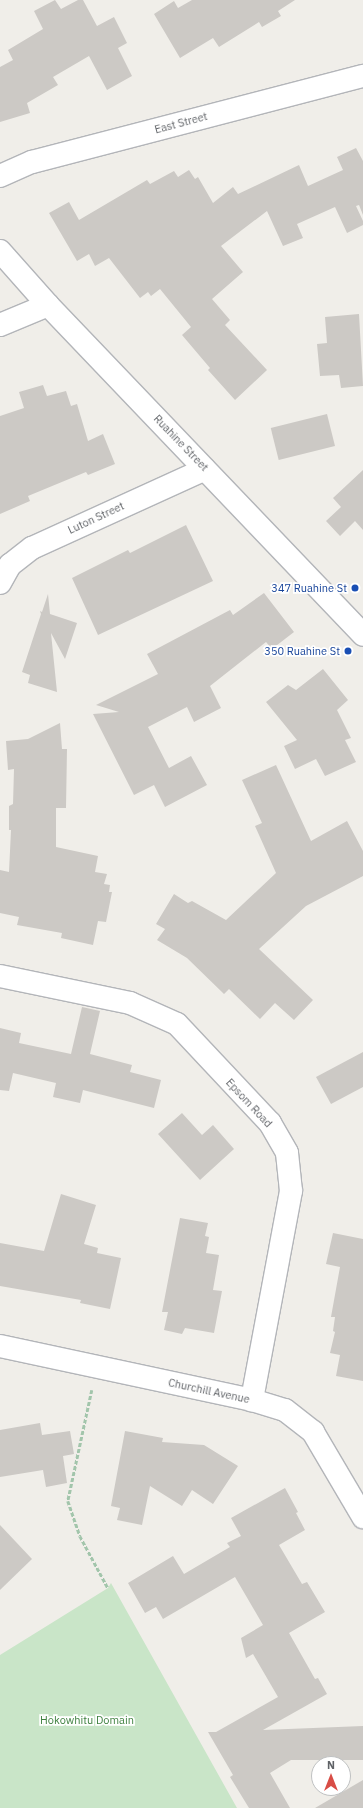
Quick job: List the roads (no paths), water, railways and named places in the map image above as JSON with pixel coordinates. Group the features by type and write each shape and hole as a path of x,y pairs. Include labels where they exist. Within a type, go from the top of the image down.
{"street":[{"name":"East Street","path":"0,176 32,162 363,76"},
{"name":"Ruahine Street","path":"0,250 48,305 363,635"},
{"path":"0,325 48,305"},
{"name":"Luton Street","path":"0,584 10,565 32,548 205,469"},
{"name":"Epsom Road","path":"0,976 130,1003 177,1024 270,1123 287,1153 291,1191 252,1400"},
{"name":"Churchill Avenue","path":"0,1346 252,1400 285,1410 313,1432 363,1517"}],"place":[{"name":"347 Ruahine St","path":"355,588"},
{"name":"350 Ruahine St","path":"348,651"}],"park label":[{"name":"Hokowhitu Domain","path":"87,1720"}]}
